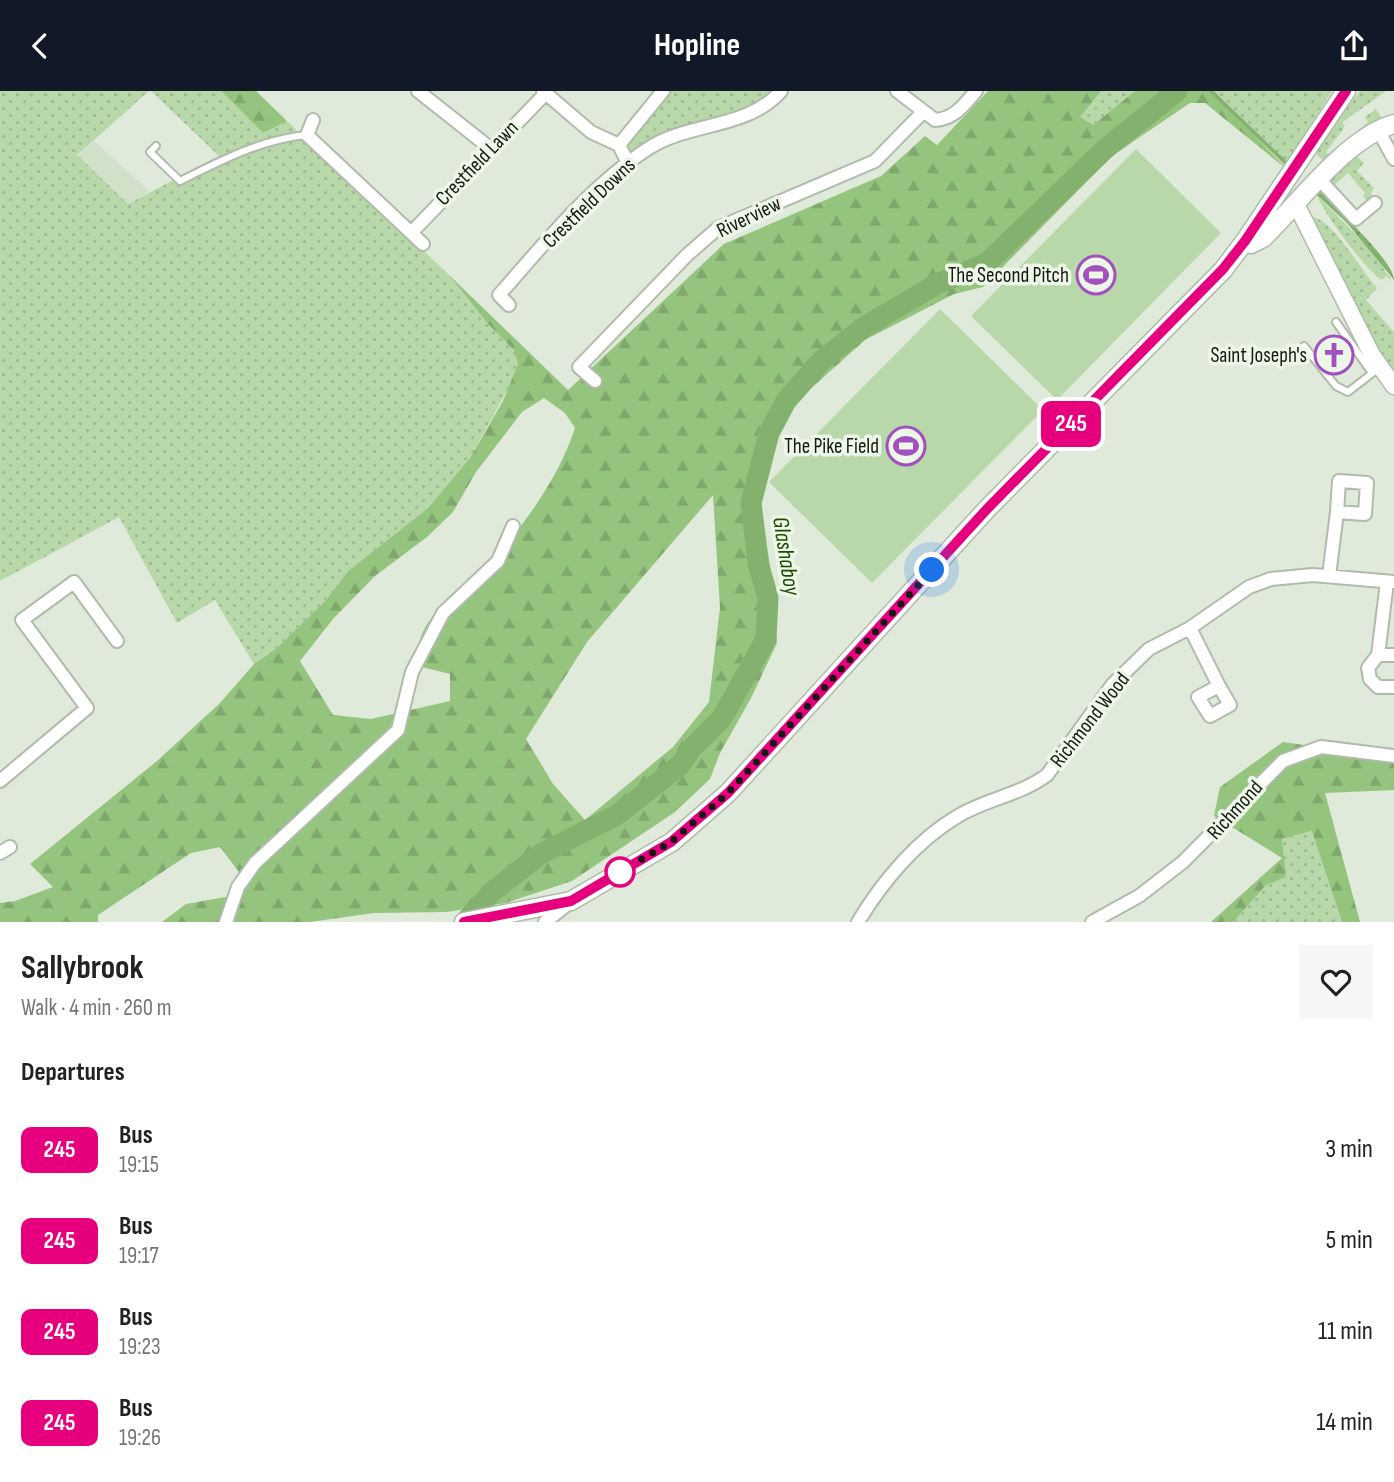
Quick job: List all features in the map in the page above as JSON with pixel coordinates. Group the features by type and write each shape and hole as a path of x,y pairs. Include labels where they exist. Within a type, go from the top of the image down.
{"main road":[{"path":"464,922 571,901 671,842 728,793 987,509 1223,269 1245,241 1346,91"},
{"path":"1245,241 1256,242 1320,180 1386,127"}],"street":[{"path":"418,91 490,148"},
{"path":"619,145 663,91"},
{"name":"Crestfield Downs","path":"509,305 499,295 573,214 628,163 671,136 731,120 761,107 781,91"},
{"path":"897,91 935,120 946,120 976,91"},
{"path":"544,93 591,132 619,145 628,163"},
{"name":"Crestfield Lawn","path":"411,233 544,93"},
{"name":"Riverview","path":"594,381 579,367 687,255 718,229 875,161 923,112"},
{"path":"313,120 307,135 423,244"},
{"path":"1386,127 1394,159"},
{"path":"1320,180 1356,219 1375,203"},
{"path":"1296,204 1376,371 1394,386"},
{"path":"1329,576 1337,512"},
{"path":"226,922 238,887 255,863 398,730 412,672 443,613 498,561 513,526"},
{"name":"Richmond Wood","path":"858,922 884,881 933,834 959,815 1033,786 1046,775 1113,684 1149,649 1190,628 1230,600 1271,579 1329,576 1391,582"},
{"path":"0,781 87,708 22,619 74,582 117,641"},
{"path":"1391,582 1378,655 1368,668 1370,679 1378,687 1394,687"},
{"path":"1190,628 1219,686"},
{"path":"1378,655 1394,655"},
{"name":"Richmond","path":"1092,922 1139,896 1183,862 1283,761 1321,747 1394,756"},
{"path":"545,922 571,901"}],"lane":[{"path":"156,146 150,152 180,181 283,137 307,135"},
{"path":"1304,346 1336,386 1348,392 1376,371 1336,322"}],"shaded area":[{"path":"0,91 149,91 77,155 128,204 219,156 151,91 221,91 263,133 287,121 448,274 488,324 514,350 518,364 516,374 470,458 428,508 348,571 326,600 277,648 254,664 215,600 177,623 119,517 0,581"},
{"path":"665,91 781,91 628,163 619,145"},
{"path":"1101,91 1135,91 1093,125 1079,117"},
{"path":"1214,91 1332,91 1284,167"},
{"path":"1360,91 1386,91 1343,122 1344,128 1326,152 1329,155 1368,122 1365,117 1376,109 1383,120 1369,125 1326,163 1316,154 1335,123"},
{"path":"94,141 149,191 128,204 77,156"},
{"name":"The Second Pitch","path":"1136,149 1221,233 1057,400 971,316"},
{"path":"1356,155 1364,163 1357,171 1374,188 1371,193 1375,198 1369,204 1363,196 1365,193 1348,173 1332,187 1329,183"},
{"path":"1317,195 1371,250 1394,284 1387,276 1382,280 1366,266 1336,227"},
{"path":"1313,217 1329,227 1377,288 1366,300 1394,332 1394,379 1342,282"},
{"name":"The Pike Field","path":"940,309 1043,410 872,583 769,482"},
{"path":"1313,831 1342,922 1233,922 1266,884 1285,877 1282,839"}],"green space":[{"path":"221,91 256,91 287,121 263,133"},
{"path":"988,91 1101,91 1080,117 1093,125 1135,91 1214,91 1284,167 1205,103 1190,103 1112,156 983,287 954,294 865,340 787,410 769,450 759,487 774,596 777,643 751,698 720,753 710,779 675,812 572,881 506,903 446,912 374,913 310,922 162,922 186,904 231,896 245,880 220,847 191,853 98,915 98,922 0,922 0,903 15,901 53,887 30,864 157,761 220,703 254,664 277,648 326,600 348,571 428,508 470,458 503,401 518,364 514,350 488,324 448,274 568,390 724,244 881,176 925,136 937,145","holes":["544,398 565,413 575,428 561,462 544,493 512,538 491,561 443,604 425,628 420,640 422,667 450,674 450,701 371,719 333,715 300,661 333,619 375,576 427,537 453,512 476,472 522,412","713,495 720,608 709,702 673,747 585,820 553,784 526,739 587,642"]},
{"path":"1283,742 1394,758 1394,790 1325,793 1360,922 1342,922 1312,831 1282,839 1286,877 1266,885 1233,922 1211,922 1282,858 1214,816 1220,787"}],"water":[{"path":"1320,192 1375,248 1385,260 1394,280 1347,223 1317,195"}],"waterway":[{"name":"Glashaboy","path":"465,922 492,892 542,853 617,815 680,765 692,748 722,718 766,639 768,598 758,563 751,503 769,433 786,401 822,360 864,327 937,284 987,263 1105,149 1177,91"},
{"path":"1211,91 1286,163"}],"bus line":[{"name":"245","path":"464,922 571,901 671,842 728,793 987,509 1223,269 1245,241 1346,91"}],"place":[{"name":"The Second Pitch","path":"1096,275"},
{"name":"Saint Joseph's","path":"1334,355"},
{"name":"The Pike Field","path":"906,446"}],"route":[{"path":"620,872 671,842 728,793 932,570"}]}
